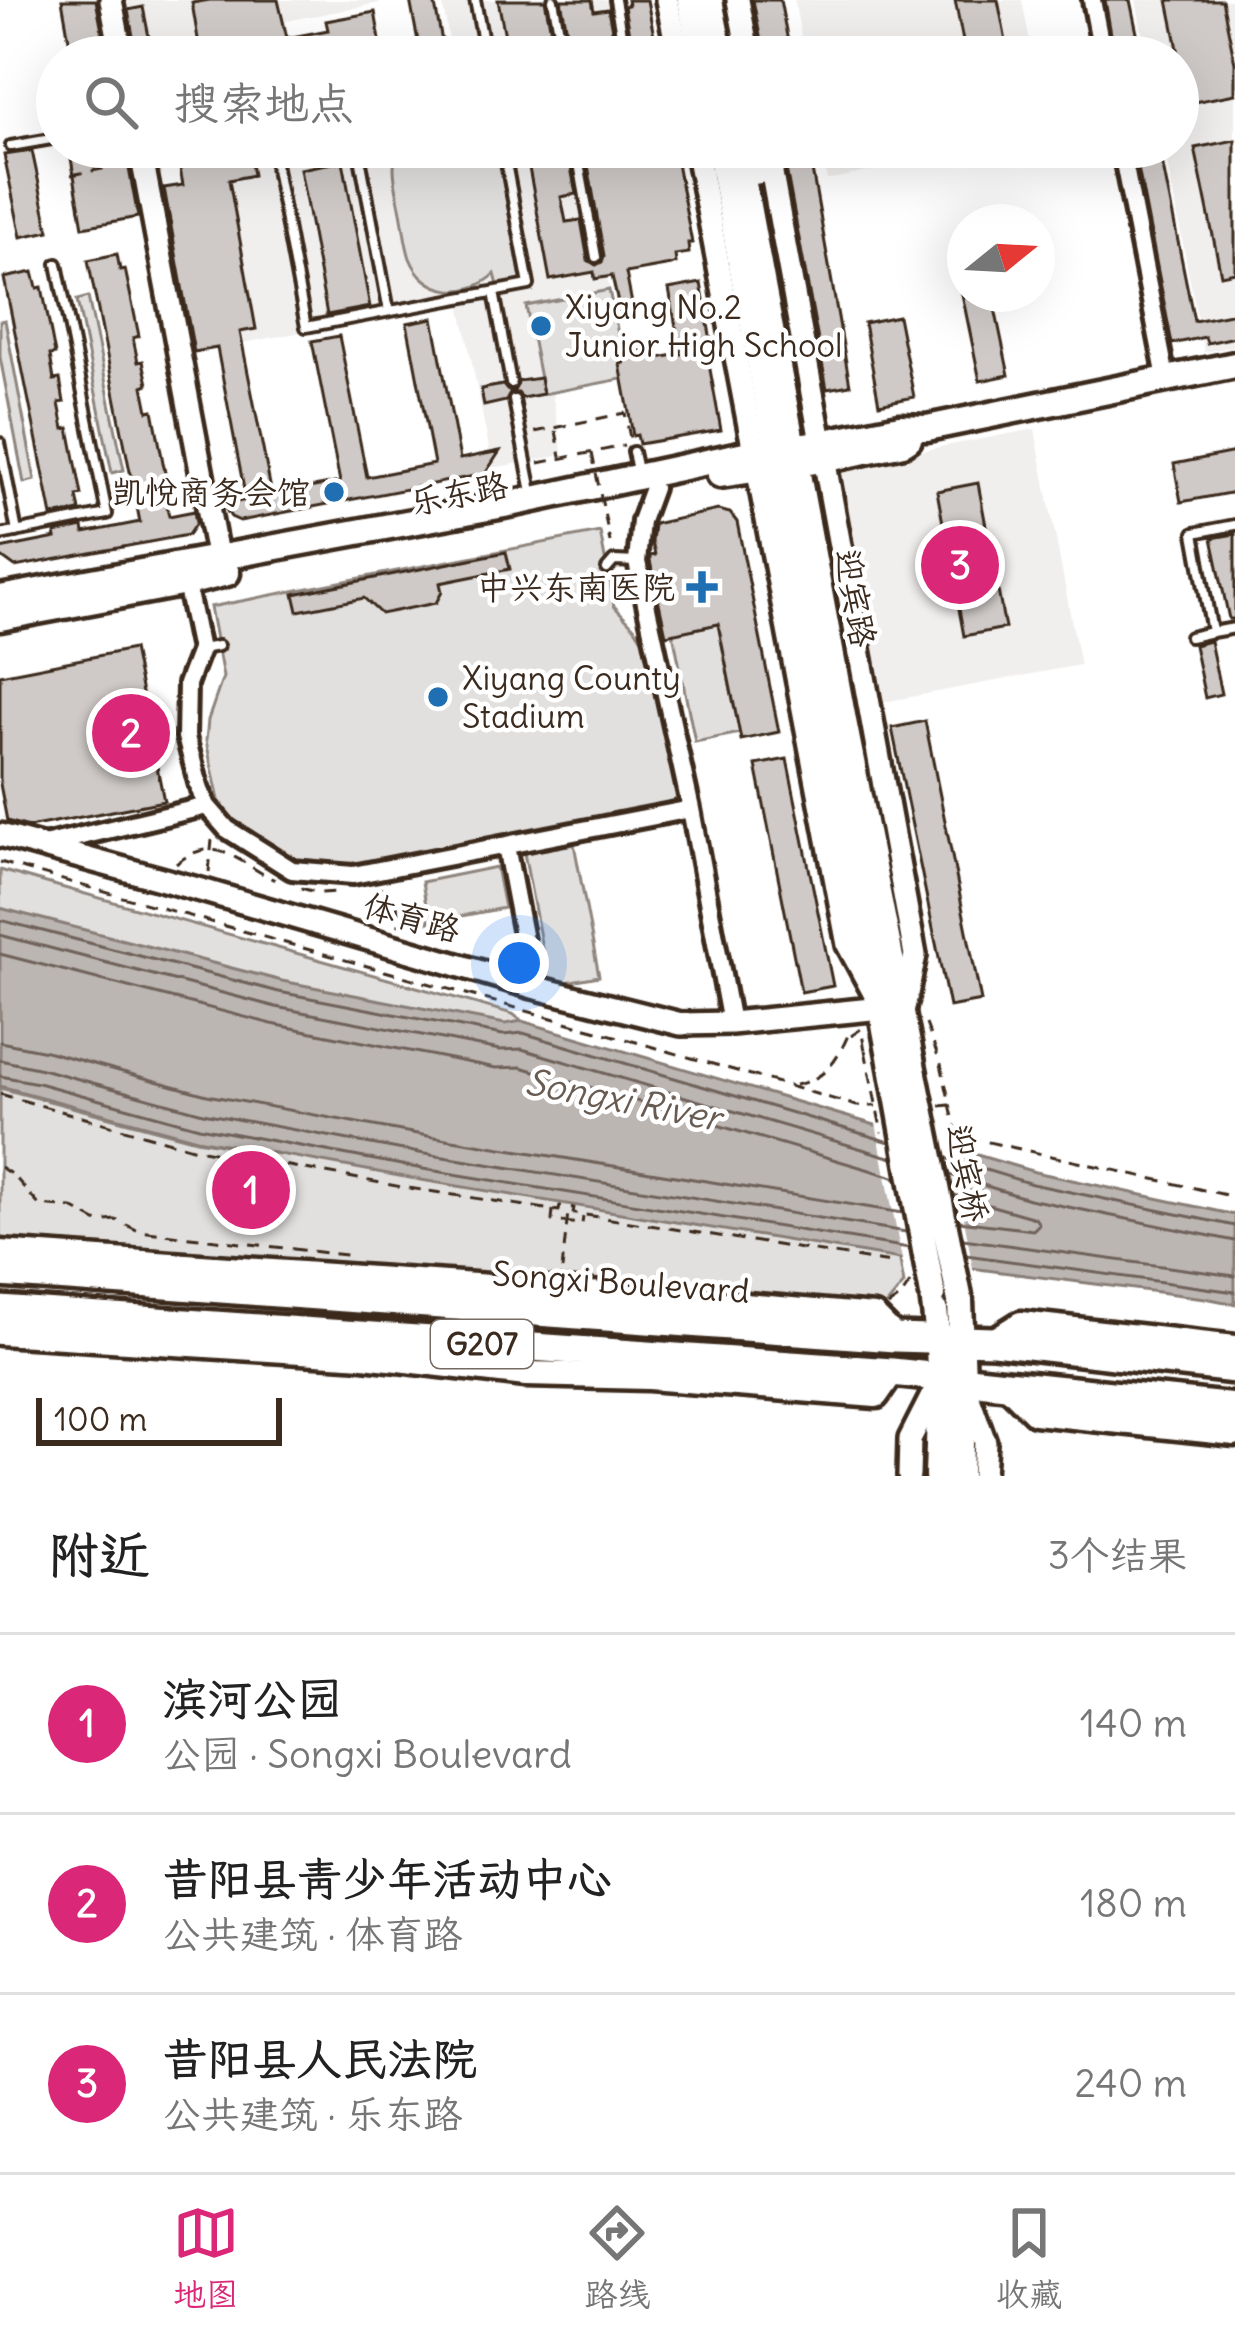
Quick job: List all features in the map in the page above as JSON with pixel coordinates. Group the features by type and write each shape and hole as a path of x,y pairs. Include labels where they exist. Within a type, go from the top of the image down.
{"highway":[{"name":"Songxi Boulevard","path":"0,1274 895,1338 994,1341 1235,1370"},
{"name":"G207","path":"0,1310 892,1372 1235,1408"}],"main road":[{"path":"690,0 697,36"},
{"path":"710,0 717,36"},
{"name":"迎宾路","path":"722,168 787,456 838,727 904,1015 889,1055"},
{"name":"乐东路","path":"0,619 653,488 900,427 927,428 1235,365"},
{"name":"乐东路","path":"0,598 787,456"},
{"name":"迎宾桥","path":"889,1055 922,1288 951,1340"},
{"name":"迎宾桥","path":"889,1055 960,1300 951,1340"},
{"path":"0,1253 874,1317 895,1338"},
{"path":"994,1341 1021,1324 1235,1348"},
{"path":"0,1332 341,1353 526,1374 650,1377 876,1395 892,1372"},
{"path":"951,1340 960,1476"},
{"path":"937,1476 952,1379"},
{"path":"1008,1384 1035,1412 1235,1433"}],"street":[{"path":"111,0 118,36"},
{"path":"667,0 675,36"},
{"path":"738,0 745,36"},
{"path":"1092,0 1099,36"},
{"path":"144,168 218,560"},
{"path":"722,168 787,456 838,727 915,955 904,1015"},
{"path":"770,168 787,456"},
{"path":"1125,168 1166,379"},
{"path":"653,488 641,521 637,562 731,1023"},
{"path":"186,584 209,648 188,684 184,711 192,766 211,811 243,840 292,870 353,875 691,809"},
{"path":"42,845 211,811"},
{"name":"体育路","path":"0,835 533,987 680,1024 904,1015"},
{"path":"506,846 533,987"},
{"path":"909,1476 910,1439 952,1379 985,1442 983,1476"}],"lane":[{"path":"475,0 482,36"},
{"path":"553,0 560,36"},
{"path":"615,0 621,36"},
{"path":"11,146 36,142"},
{"path":"276,168 306,327 529,285 507,168"},
{"path":"362,168 389,311"},
{"path":"580,168 596,257"},
{"path":"0,535 107,514 57,263"},
{"path":"494,292 511,383"},
{"path":"514,400 533,499"},
{"path":"0,443 17,532"},
{"path":"633,452 636,466"},
{"path":"1212,632 1194,533 1235,525"},
{"path":"607,569 614,561 637,562"},
{"path":"1190,637 1235,628"}],"path":[{"path":"71,175 94,168"},
{"path":"521,434 626,413 633,452"},
{"path":"555,428 562,459 621,447"},
{"path":"592,453 610,542"},
{"path":"208,892 211,811"},
{"path":"0,862 857,1106 880,1106"},
{"path":"904,1015 941,1064 957,1135 1235,1197"},
{"path":"787,1085 821,1077 848,1038 861,1029 889,1055"},
{"path":"0,1094 192,1148 402,1187 559,1211 560,1206 574,1208 573,1213 583,1215 891,1264"},
{"path":"926,1106 950,1106"},
{"path":"0,1167 39,1204 72,1208 98,1222 116,1220 140,1232 354,1256"},
{"path":"553,1210 552,1221 582,1224 583,1215"},
{"path":"562,1274 568,1212"},
{"path":"875,1304 888,1306 922,1288"}],"shaded area":[{"path":"117,0 395,0 286,21 289,36 123,36"},
{"path":"442,0 624,0 630,36 448,36"},
{"path":"794,0 1022,0 1029,36 801,36"},
{"path":"1136,0 1235,0 1235,346 1204,352 1168,168 1199,168 1199,36 1143,36"},
{"name":"Xiyang No.2 Junior High School","path":"252,168 655,168 671,265 607,277 627,378 552,393 563,455 493,468 460,303 194,352 168,216 187,213 183,191 253,177"},
{"path":"394,168 501,168 522,285 499,289 495,274 460,290 426,280 408,253"},
{"path":"825,168 887,168 827,180"},
{"path":"609,290 627,378 543,394 526,306"},
{"path":"88,297 124,470 112,473 77,300"},
{"path":"5,320 35,480 24,483 0,357 0,321"},
{"path":"1035,429 1080,665 884,702 839,466"},
{"name":"Xiyang County Stadium","path":"600,532 614,606 646,645 659,691 678,791 670,804 349,866 297,863 264,848 234,822 219,800 206,741 223,677 210,607"},
{"path":"718,624 740,733 695,742 673,633"},
{"path":"574,844 599,976 549,985 524,853"},
{"path":"496,867 504,908 429,922 422,882"},
{"path":"0,870 513,1014 527,1025 503,1029 283,989 0,919"},
{"path":"0,1088 196,1140 899,1255 904,1284 881,1312 0,1240"}],"water":[{"name":"Songxi River","path":"0,908 282,981 505,1024 522,1021 1035,1172 1235,1215 1235,1304 900,1259 421,1180 197,1139 0,1086"}],"pier":[{"path":"875,1118 950,1141 974,1274 903,1265"}],"building":[{"path":"62,0 96,0 103,36 68,36"},
{"path":"278,0 287,36 198,36 192,3"},
{"path":"410,0 434,0 441,36 417,36"},
{"path":"498,0 545,0 552,36 505,36"},
{"path":"561,0 592,0 594,11 608,9 613,36 568,36"},
{"path":"627,0 647,0 654,36 629,36 624,6"},
{"path":"753,0 780,0 787,36 760,36"},
{"path":"955,0 998,0 1005,36 962,36"},
{"path":"1105,0 1130,0 1138,36 1111,36"},
{"path":"1168,0 1222,0 1235,63 1235,94 1199,101 1199,36 1175,36"},
{"path":"143,7 149,36 133,36 128,10"},
{"path":"375,12 379,36 297,36 328,30 326,21"},
{"path":"1235,140 1235,272 1221,275 1199,147"},
{"path":"32,151 49,231 21,237 4,155"},
{"path":"73,168 129,168 138,217 83,227"},
{"path":"180,168 252,168 253,175 229,180 256,329 240,332 272,495 340,482 312,341 339,336 367,477 434,464 407,323 433,318 460,459 500,451 485,474 240,521 231,517 223,505 246,500 217,348 194,352 164,188 183,185"},
{"path":"344,168 370,307 327,315 300,169"},
{"path":"529,168 571,168 576,194 561,197 566,222 581,220 588,260 596,265 604,256 589,168 678,168 692,243 688,243 689,253 675,255 676,263 671,265 626,273 633,309 620,312 612,276 595,279 594,272 550,280"},
{"path":"786,168 812,168 850,385 827,389"},
{"path":"1138,168 1163,168 1194,321 1235,313 1235,337 1172,344"},
{"path":"117,254 120,270 125,269 139,336 133,338 148,384 143,386 148,411 153,410 169,516 194,511 196,523 188,535 15,567 0,556 0,549 56,538 55,533 83,527 84,533 140,522 88,260"},
{"path":"33,272 37,288 42,287 55,354 50,355 54,380 60,379 64,402 59,403 64,429 69,428 82,495 77,496 80,511 52,516 4,278"},
{"path":"701,283 711,341 705,342 721,430 639,444 637,435 633,436 622,355 651,349 652,359 681,354 669,289"},
{"path":"966,312 996,312 1009,375 980,381"},
{"path":"898,316 914,397 879,404 864,323"},
{"path":"540,378 543,394 522,398 511,392 506,401 484,406 481,389 503,385 514,391 519,381"},
{"path":"1235,452 1235,492 1181,502 1174,464"},
{"path":"978,483 1005,628 964,636 937,491"},
{"name":"中兴东南医院","path":"718,510 730,513 737,522 779,732 741,740 718,624 666,635 650,561 655,555 654,524"},
{"path":"1235,534 1235,619 1229,619 1212,538"},
{"path":"506,552 510,569 440,583 442,592 436,603 381,614 364,598 298,611 294,594"},
{"path":"1210,641 1221,694 1205,698 1194,645"},
{"path":"133,649 164,801 29,827 7,821 0,784 0,675"},
{"path":"925,721 981,1001 949,1007 892,728"},
{"path":"787,759 833,986 801,992 756,765"}],"place":[{"name":"Xiyang No.2 Junior High School","path":"541,326"},
{"name":"凯悦商务会馆","path":"334,492"},
{"name":"昔阳县人民法院","path":"960,565"},
{"name":"中兴东南医院","path":"702,587"},
{"name":"Xiyang County Stadium","path":"438,697"},
{"name":"昔阳县青少年活动中心","path":"131,733"},
{"name":"滨河公园","path":"251,1190"}]}
